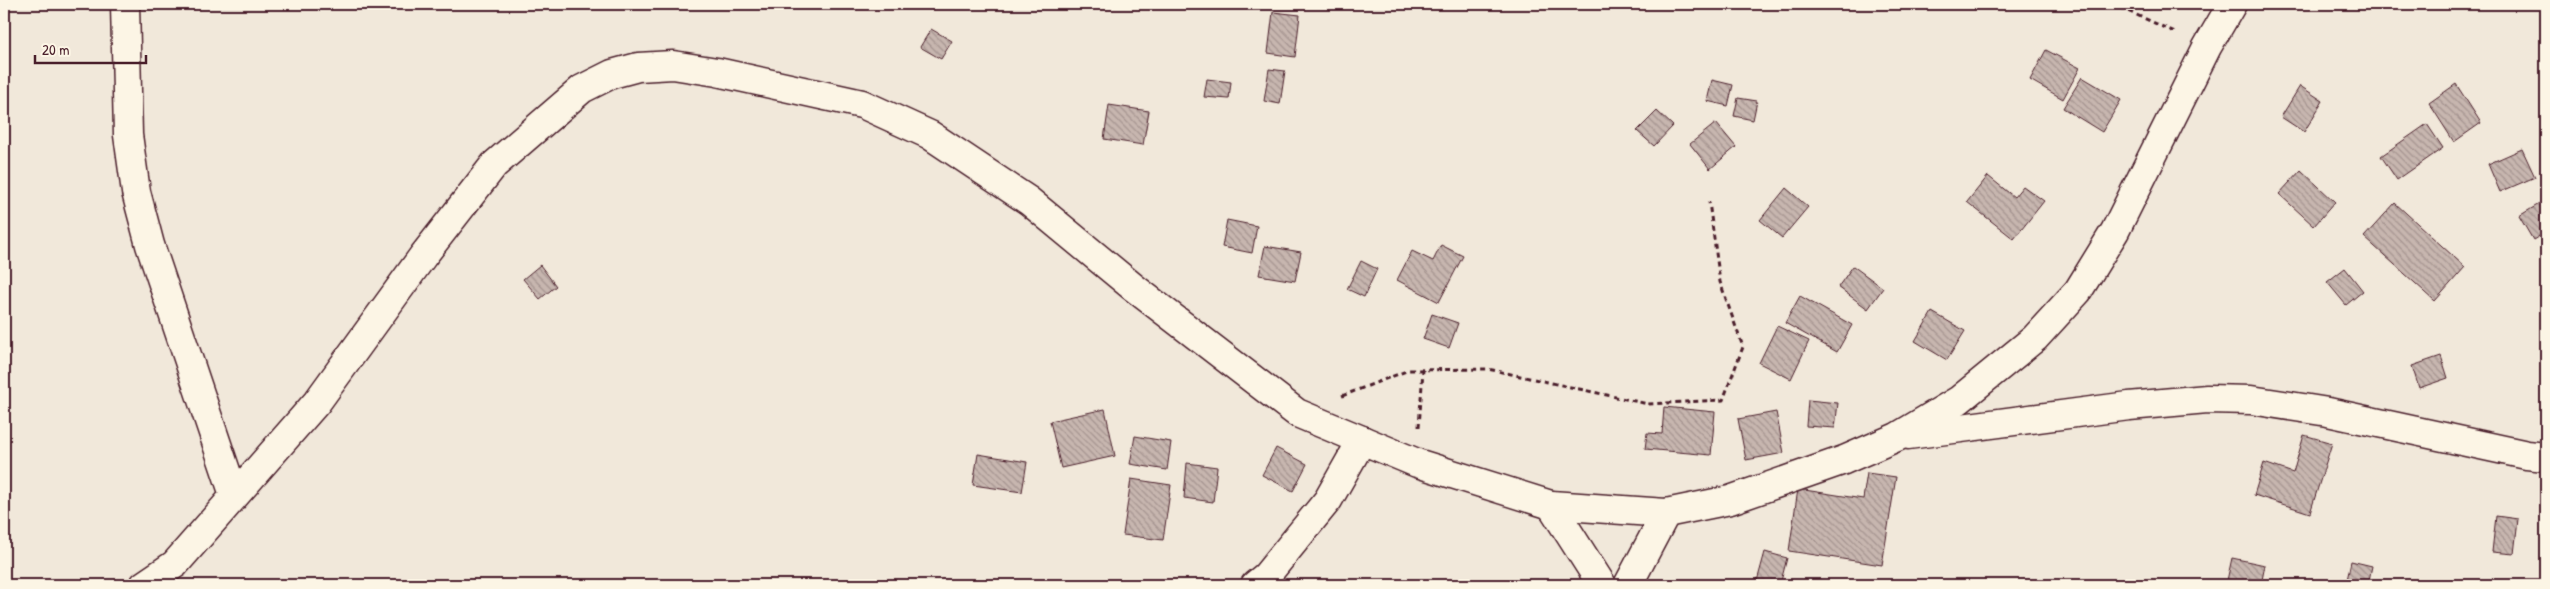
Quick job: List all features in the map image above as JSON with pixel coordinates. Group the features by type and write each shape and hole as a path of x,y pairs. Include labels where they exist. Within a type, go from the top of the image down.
{"street":[{"path":"125,4 128,134 136,192 150,246 234,495"},
{"path":"144,585 175,564 317,402 423,256 494,165 582,89 612,74 638,67 673,66 717,72 854,102 930,135 1029,200 1133,286 1297,413 1417,463 1551,505 1666,513 1730,500 1844,460 1897,437 1959,400 2036,338 2078,291 2114,231 2207,47 2232,4"},
{"path":"1897,437 2129,406 2207,399 2251,400 2328,412 2527,455 2546,457"},
{"path":"1255,585 1266,576 1328,500 1362,440"},
{"path":"1551,505 1602,585"},
{"path":"1628,585 1666,513"}],"path":[{"path":"2112,4 2207,47"},
{"path":"1297,413 1408,370 1488,369 1648,404 1723,400 1743,347 1720,282 1709,202"},
{"path":"1417,463 1423,370"}],"building":[{"path":"1273,12 1300,15 1295,57 1268,53"},
{"path":"931,29 952,41 941,59 920,47"},
{"path":"2046,50 2080,68 2063,99 2030,80"},
{"path":"1269,69 1285,71 1280,104 1264,101"},
{"path":"2082,77 2121,100 2102,132 2063,108"},
{"path":"1207,79 1231,82 1229,99 1204,97"},
{"path":"1712,80 1733,85 1728,106 1707,101"},
{"path":"2456,84 2481,123 2454,142 2429,103"},
{"path":"2300,86 2323,101 2304,132 2281,117"},
{"path":"1738,98 1757,101 1753,120 1734,116"},
{"path":"1109,105 1149,111 1143,145 1104,139"},
{"path":"1657,111 1673,126 1654,146 1637,131"},
{"path":"1716,123 1736,147 1710,169 1690,144"},
{"path":"2427,124 2443,148 2397,180 2381,156"},
{"path":"2522,149 2535,177 2500,192 2488,164"},
{"path":"2301,170 2335,202 2314,226 2279,194"},
{"path":"1988,176 2014,197 2023,186 2044,201 2014,239 1967,202"},
{"path":"1786,188 1808,207 1782,238 1760,220"},
{"path":"2546,200 2546,232 2533,240 2519,216"},
{"path":"2395,203 2465,267 2435,301 2364,237"},
{"path":"1227,220 1257,226 1252,253 1222,247"},
{"path":"1441,245 1463,256 1439,302 1397,280 1412,251 1433,261"},
{"path":"1265,246 1301,252 1295,281 1259,275"},
{"path":"1361,261 1377,269 1364,297 1347,289"},
{"path":"540,265 556,286 540,299 523,279"},
{"path":"1853,266 1883,288 1868,309 1838,287"},
{"path":"2345,268 2363,291 2346,305 2327,282"},
{"path":"1800,296 1852,325 1837,352 1785,323"},
{"path":"1932,312 1965,331 1947,360 1915,341"},
{"path":"1432,314 1458,323 1449,348 1423,339"},
{"path":"1777,326 1809,341 1791,379 1759,363"},
{"path":"2441,356 2448,378 2419,388 2412,366"},
{"path":"1808,400 1838,403 1835,428 1806,426"},
{"path":"1664,407 1715,412 1711,455 1645,449 1647,433 1662,434"},
{"path":"1105,409 1115,456 1061,468 1050,421"},
{"path":"1776,412 1784,453 1746,460 1738,419"},
{"path":"2304,435 2332,443 2310,513 2254,495 2264,463 2293,473"},
{"path":"1135,436 1171,442 1167,470 1130,464"},
{"path":"1276,448 1307,464 1293,491 1262,475"},
{"path":"978,454 1027,462 1022,492 973,485"},
{"path":"1187,463 1217,467 1213,502 1184,498"},
{"path":"1867,473 1896,477 1882,565 1789,551 1798,489 1863,499"},
{"path":"1131,479 1171,485 1163,540 1123,535"},
{"path":"2496,516 2518,519 2514,554 2492,552"},
{"path":"1765,552 1787,558 1780,585 1756,585"},
{"path":"2232,558 2265,565 2261,585 2226,585"},
{"path":"2351,561 2372,566 2368,585 2346,585"}]}
